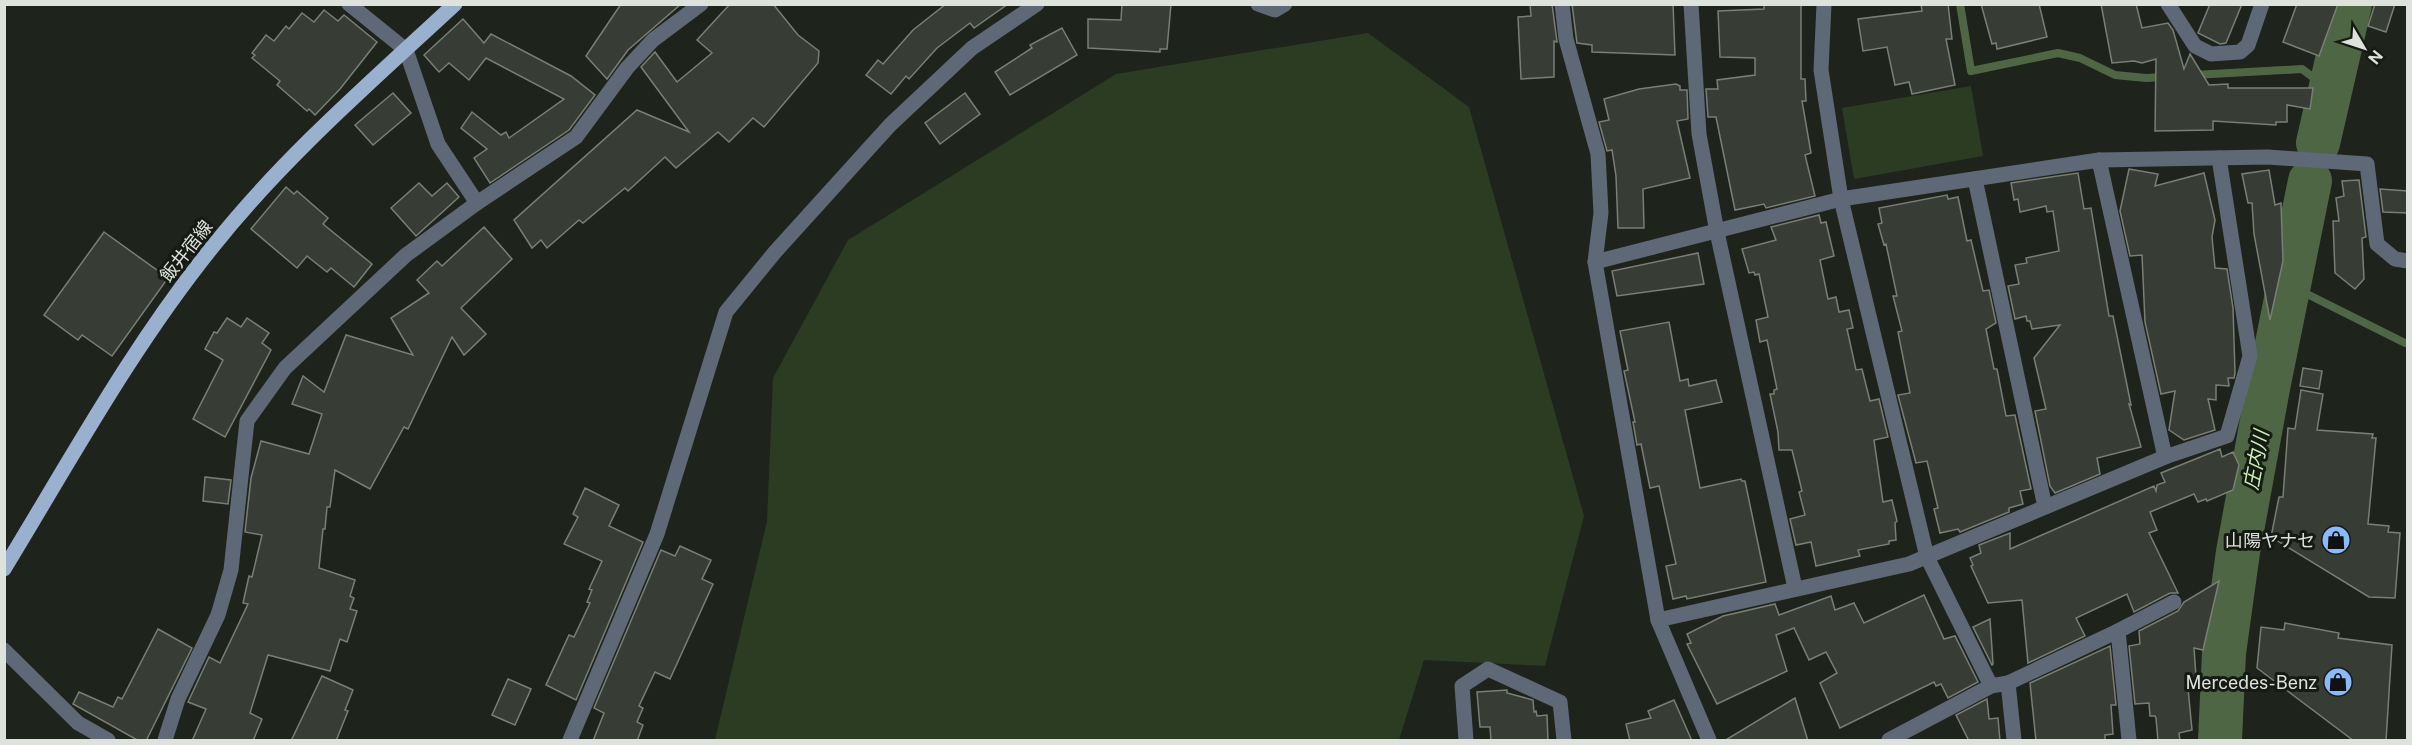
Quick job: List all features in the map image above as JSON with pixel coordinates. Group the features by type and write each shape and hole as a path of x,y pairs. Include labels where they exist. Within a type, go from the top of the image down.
{"main road":[{"name":"飯井宿線","path":"4,569 148,333 214,244 290,159 455,4"}],"street":[{"path":"349,4 406,50 438,144 477,203"},
{"path":"165,741 178,699 218,615 231,570 247,421 285,368 406,255 477,203 576,137 627,68 646,47 701,4"},
{"path":"570,741 657,534 726,312 775,252 898,117 972,48 1037,4"},
{"path":"1258,4 1275,10 1286,4"},
{"path":"1562,4 1566,39 1598,154 1601,213 1595,262 1658,620 1709,741"},
{"path":"1692,4 1699,134 1717,232 1795,588"},
{"path":"1824,4 1821,70 1841,199 1927,557 1991,686"},
{"path":"2168,4 2195,46 2211,54 2240,52 2248,45 2262,4"},
{"path":"1595,262 1841,199 2099,160 2268,157 2367,164 2377,244 2395,259 2408,261"},
{"path":"1658,620 1909,564 2165,457 2227,436 2250,356 2219,158"},
{"path":"2099,160 2165,457"},
{"path":"1975,179 2046,507"},
{"path":"1888,741 1991,686 2008,682 2118,631 2174,602"},
{"path":"2118,631 2129,741"},
{"path":"4,650 78,723 108,741"},
{"path":"1466,741 1462,686 1488,669 1560,702 1564,741"},
{"path":"2008,682 2014,741"}],"green space":[{"path":"1368,33 1469,107 1584,516 1545,666 1424,660 1399,740 715,740 767,521 773,378 848,240 1116,74"},
{"path":"1971,86 1983,156 1854,179 1842,108"}],"building":[{"path":"621,4 681,4 628,50 607,79 586,56"},
{"path":"730,4 773,4 798,35 819,51 818,63 764,127 753,118 729,142 718,132 676,168 665,157 628,191 625,188 583,223 579,220 547,248 541,240 532,248 514,220 637,110 689,132 641,67 655,52 677,82 712,53 697,40"},
{"path":"946,4 1008,4 974,28 970,23 937,48 909,79 906,76 891,94 866,75 878,60 883,64 913,30"},
{"path":"1122,4 1171,4 1167,49 1160,49 1160,52 1088,48 1088,19 1121,20"},
{"path":"1530,4 1552,4 1557,42 1554,41 1554,77 1521,79 1518,17 1531,16"},
{"path":"1572,4 1673,4 1675,55 1592,52 1592,45 1577,43"},
{"path":"1764,4 1801,4 1801,79 1805,79 1806,101 1802,101 1811,153 1805,155 1815,196 1766,208 1764,204 1735,210 1716,117 1708,117 1706,89 1718,89 1717,80 1755,75 1755,58 1720,57 1718,11 1764,9"},
{"path":"1921,4 1948,4 1952,39 1946,39 1955,85 1912,94 1909,82 1895,85 1887,47 1863,51 1858,19 1922,11"},
{"path":"1981,4 2039,4 2047,37 1997,49 1996,43 1992,44"},
{"path":"2101,4 2136,4 2142,28 2168,23 2173,30 2184,69 2190,54 2209,85 2228,84 2228,88 2313,88 2310,109 2287,105 2287,122 2276,122 2276,125 2213,121 2213,130 2155,131 2156,59 2142,63 2134,61 2112,63"},
{"path":"2210,4 2242,4 2226,43 2220,44 2198,33"},
{"path":"2297,4 2338,4 2319,56 2283,42"},
{"path":"2375,4 2395,4 2386,32 2368,26"},
{"path":"324,10 338,21 344,15 377,42 340,89 315,115 309,109 307,111 277,85 280,81 252,58 255,55 252,53 266,35 274,41 286,26 289,29 302,13 314,22"},
{"path":"463,19 484,43 491,34 571,76 595,95 569,130 490,183 474,158 487,149 461,128 472,112 501,135 506,132 509,138 564,99 486,58 469,80 449,63 439,72 424,55"},
{"path":"1062,28 1077,55 1010,95 995,72 1032,48 1030,45"},
{"path":"1676,84 1680,86 1680,90 1687,90 1688,119 1677,121 1690,178 1643,189 1644,228 1618,228 1616,176 1612,150 1607,151 1599,122 1609,120 1604,99 1639,89"},
{"path":"393,93 411,113 373,145 355,125"},
{"path":"965,93 980,114 940,144 925,123"},
{"path":"2129,169 2158,174 2155,186 2204,173 2215,220 2212,237 2215,268 2227,269 2233,308 2234,378 2228,378 2229,386 2216,385 2216,400 2208,399 2215,430 2184,440 2169,430 2175,391 2161,394 2145,322 2142,255 2130,256 2120,211"},
{"path":"2269,170 2275,205 2281,203 2283,261 2270,320 2254,234 2252,203 2248,203 2242,174"},
{"path":"2078,173 2084,209 2091,208 2109,316 2113,316 2131,405 2129,404 2141,447 2097,458 2100,474 2055,493 2050,486 2035,411 2046,409 2034,358 2060,325 2032,329 2026,316 2015,319 2008,286 2019,284 2015,265 2027,263 2026,258 2059,251 2053,211 2047,212 2046,206 2020,212 2018,199 2014,200 2011,183"},
{"path":"2359,180 2366,237 2362,238 2364,279 2355,289 2335,273 2333,221 2339,221 2336,198 2344,196 2342,181"},
{"path":"419,183 432,196 447,183 459,197 416,236 391,208"},
{"path":"286,187 294,194 297,191 328,218 323,224 372,264 354,287 331,268 327,272 307,256 297,268 251,229"},
{"path":"2380,189 2408,191 2408,213 2383,212"},
{"path":"1947,195 1948,199 1958,197 1967,241 1971,240 1983,291 1989,290 1996,323 1986,329 1994,369 1997,369 2006,416 2015,415 2031,489 2020,491 2023,504 2009,508 2009,512 1960,532 1958,529 1940,533 1934,509 1938,508 1927,461 1916,463 1898,395 1910,393 1898,332 1902,331 1893,296 1897,296 1886,244 1884,245 1878,224 1882,223 1879,208"},
{"path":"1819,215 1821,223 1826,222 1834,256 1820,260 1828,299 1836,297 1839,312 1849,310 1853,328 1847,329 1856,370 1862,369 1870,401 1879,399 1888,437 1874,440 1883,502 1892,500 1897,521 1895,523 1896,540 1889,541 1889,544 1858,550 1860,556 1816,566 1811,542 1796,545 1790,519 1805,515 1799,492 1802,491 1792,450 1779,450 1778,432 1770,394 1774,394 1774,390 1777,389 1767,340 1760,342 1756,320 1768,317 1759,274 1749,273 1742,249 1776,240 1771,227"},
{"path":"484,227 512,259 461,308 486,334 464,355 452,337 408,429 404,427 370,489 335,470 330,507 327,507 325,529 323,529 319,568 355,580 350,596 354,598 350,609 357,611 347,642 340,639 330,671 268,655 250,713 262,719 253,741 192,741 206,709 188,702 209,657 220,663 248,604 243,603 262,535 245,532 251,478 261,441 309,454 322,414 292,404 303,376 324,392 346,335 413,355 391,318 429,293 417,280 437,261 442,266"},
{"path":"104,232 168,278 112,356 82,335 78,340 44,315"},
{"path":"1698,253 1704,284 1617,296 1612,271"},
{"path":"227,318 241,327 247,318 269,333 262,343 271,350 225,437 193,419 223,360 205,349 214,332 217,333"},
{"path":"1669,322 1680,381 1688,379 1689,386 1716,380 1722,402 1685,410 1700,488 1741,479 1745,481 1766,582 1687,599 1686,596 1673,599 1666,566 1676,564 1659,486 1650,488 1641,444 1637,445 1633,422 1635,422 1624,371 1628,370 1620,331"},
{"path":"2303,368 2322,371 2319,389 2300,386"},
{"path":"2301,390 2323,394 2317,430 2373,434 2372,438 2376,438 2368,524 2389,526 2388,532 2400,533 2395,598 2369,597 2271,537 2279,497 2283,497 2288,428 2295,429"},
{"path":"2220,449 2222,457 2233,452 2239,465 2233,490 2207,501 2206,499 2198,502 2194,494 2150,512 2157,530 2149,533 2178,593 2170,593 2134,612 2127,594 2076,618 2085,636 2028,663 2022,600 1988,603 1971,566 1973,565 1970,558 1981,553 1979,545 2010,533 2010,549 2154,486 2156,491 2157,485 2165,482 2161,473"},
{"path":"205,477 231,480 228,504 203,501"},
{"path":"585,488 619,505 609,526 643,542 576,700 546,685 569,635 574,637 590,603 587,602 592,590 589,589 602,561 564,544 578,517 573,514"},
{"path":"680,546 711,560 702,579 713,584 670,679 655,672 639,706 643,708 637,722 643,725 637,741 593,741 604,713 594,708 661,550 675,556"},
{"path":"2219,581 2203,650 2194,648 2196,677 2187,678 2192,730 2179,733 2180,741 2158,741 2156,718 2150,716 2149,703 2135,704 2129,646 2140,644 2139,631 2178,611 2184,602"},
{"path":"1924,595 1944,639 1955,636 1978,682 1948,698 1941,684 1936,686 1934,682 1840,728 1820,683 1837,673 1826,652 1809,660 1794,628 1776,635 1787,671 1717,704 1687,644 1691,643 1687,634 1723,616 1775,604 1779,615 1831,596 1835,610 1854,603 1864,623"},
{"path":"1990,619 1993,664 1992,665 1973,627"},
{"path":"2285,623 2339,633 2338,638 2392,645 2386,741 2354,741 2257,668 2261,627 2284,630"},
{"path":"158,629 192,648 146,741 139,741 73,704 79,692 113,707 118,697 122,699"},
{"path":"2110,646 2116,705 2111,705 2113,734 2105,735 2105,741 2036,741 2030,683"},
{"path":"322,676 353,690 345,710 348,711 336,741 291,741"},
{"path":"508,679 531,689 515,725 492,715"},
{"path":"1507,690 1507,693 1533,700 1534,712 1536,711 1537,716 1547,715 1548,741 1491,741 1490,727 1480,727 1477,692"},
{"path":"1795,698 1808,741 1724,741"},
{"path":"1987,699 1989,719 1998,718 2000,741 1969,741 1956,715"},
{"path":"1674,700 1692,741 1630,741 1626,724 1651,718 1648,711"}],"waterway":[{"path":"1960,4 1971,71 2058,53 2080,58 2115,75 2164,77"},
{"name":"庄内川","path":"2318,143 2350,4"},
{"path":"2194,75 2302,69 2330,90"},
{"name":"庄内川","path":"2220,740 2224,653 2238,552 2310,181"},
{"path":"2289,285 2405,343"}],"place":[{"name":"山陽ヤナセ","path":"2336,540"},
{"name":"Mercedes-Benz","path":"2338,682"}]}
